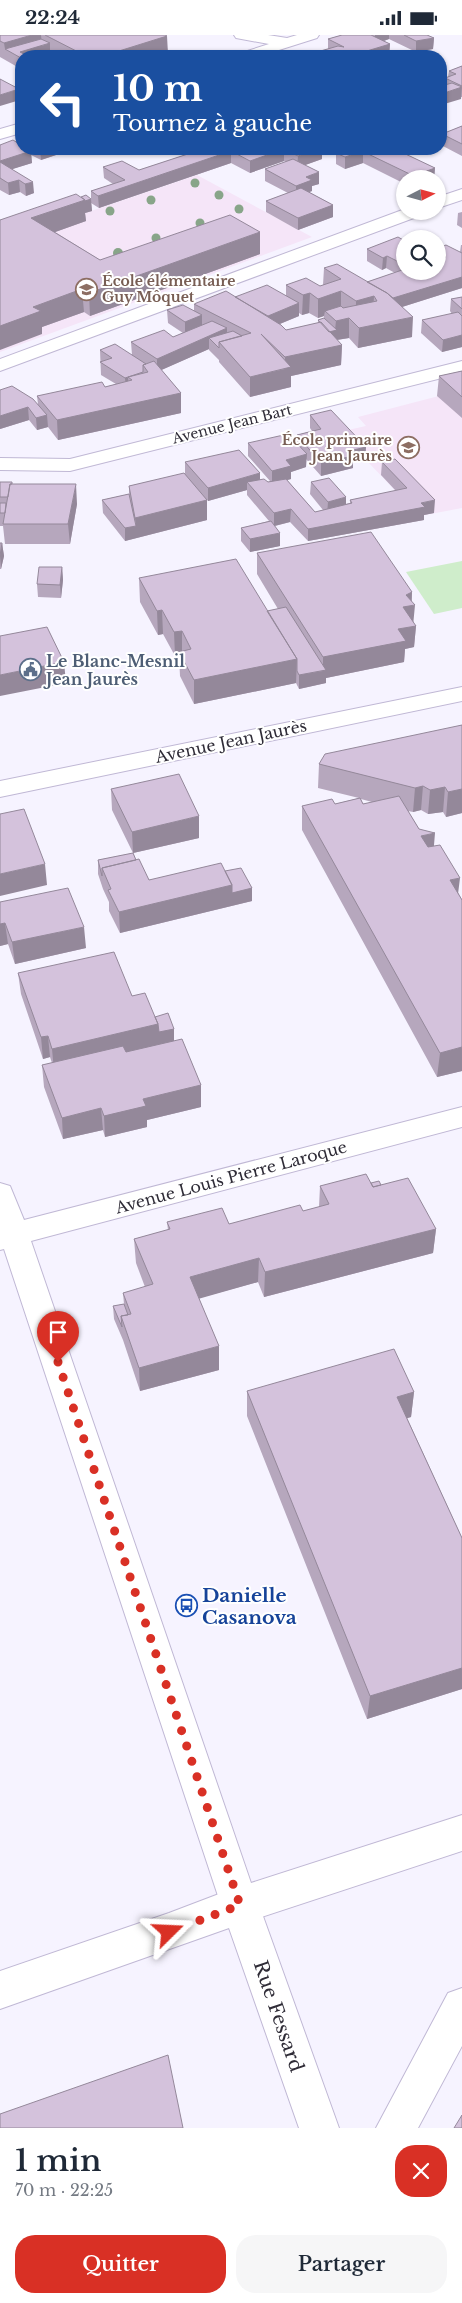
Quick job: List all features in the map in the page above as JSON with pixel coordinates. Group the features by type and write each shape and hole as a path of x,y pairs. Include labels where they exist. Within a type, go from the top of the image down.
{"street":[{"path":"241,35 289,42"},
{"path":"264,50 312,35"},
{"path":"0,134 15,129"},
{"path":"446,200 462,194"},
{"path":"0,365 396,218"},
{"name":"Avenue Jean Bart","path":"0,464 70,465 462,367"},
{"name":"Avenue Jean Jaurès","path":"0,789 462,693"},
{"name":"Avenue Louis Pierre Laroque","path":"7,1236 462,1117"},
{"name":"Rue Fessard","path":"0,1194 7,1236 319,2128"},
{"path":"0,1990 240,1905 462,1833"},
{"path":"396,2128 462,2007"}],"shaded area":[{"name":"École élémentaire Guy Môquet","path":"197,175 312,237 0,352 0,242"},
{"name":"École primaire Jean Jaurès","path":"462,390 462,508 420,516 339,432 366,426 358,417"}],"green space":[{"path":"462,561 462,608 434,614 406,572"}],"building":[{"path":"0,35 32,35 4,43 0,41"},
{"path":"45,35 167,36 122,50 74,50"},
{"path":"342,35 371,35 390,44 370,50 324,50 338,46 344,47 328,39"},
{"path":"404,35 427,35 434,38 416,41"},
{"path":"41,39 50,43 27,50 15,50 15,55 5,49"},
{"path":"462,66 462,86 447,79 456,74 449,71"},
{"path":"0,79 15,87 15,90 0,95"},
{"path":"452,83 462,87 447,92 447,84"},
{"path":"462,126 462,144 447,136 447,132"},
{"path":"13,140 15,141 15,155 19,155 0,161 0,145"},
{"path":"185,155 219,155 98,196 91,191 125,180 103,167 122,161 139,170"},
{"path":"239,155 267,155 250,161"},
{"path":"370,155 408,155 435,168 430,170 401,170"},
{"path":"293,159 319,172 306,177 312,180 296,186 265,169"},
{"path":"0,162 33,182 25,184 19,180 8,183 0,178"},
{"path":"301,188 333,205 298,218 266,201"},
{"path":"76,194 85,200 31,218 100,260 230,215 260,232 89,293 82,289 33,307 41,311 0,326 0,220"},
{"path":"86,195 91,199 85,201 81,197"},
{"path":"396,238 396,260 387,256 383,258 367,249"},
{"path":"446,245 462,253 462,277 393,298 367,282 396,272 396,280 446,280"},
{"path":"337,264 387,293 413,317 359,328 349,318 336,321 325,311 341,306 343,308 377,301 374,296 356,301 341,291 318,299 310,293 303,295 286,285 306,278 320,286 341,279 324,268"},
{"path":"267,285 299,303 268,316 235,297"},
{"path":"226,291 286,330 321,322 342,345 285,357 261,334 291,367 250,377 219,342 251,333 194,304"},
{"path":"462,297 462,309 451,299"},
{"path":"183,305 202,315 185,322 167,310"},
{"path":"458,312 462,316 462,335 443,340 422,320"},
{"path":"324,318 337,330 329,332 318,320"},
{"path":"212,321 227,328 157,359 131,342 164,330 173,337"},
{"path":"233,331 242,336 219,342 219,348 209,338"},
{"path":"115,344 146,364 143,365 143,372 125,378 100,362 112,358 100,350"},
{"path":"154,361 181,393 57,420 37,396 102,382 105,387 132,380 128,377 148,372 143,365"},
{"path":"462,371 462,397 439,376"},
{"path":"12,386 33,399 47,415 36,418 28,407 0,416 0,390"},
{"path":"331,410 366,447 349,451 353,456 321,463 297,435 321,429 310,415"},
{"path":"288,434 307,454 286,460 291,466 272,471 248,443"},
{"path":"239,450 260,473 208,488 185,462"},
{"path":"395,459 435,500 421,503 425,507 308,529 291,509 274,513 247,482 264,479 268,482 286,479 315,512 352,503 350,500 407,488 382,462"},
{"path":"184,473 207,500 135,518 129,486"},
{"path":"329,478 346,497 328,502 311,482"},
{"path":"0,482 12,482 8,497 0,497"},
{"path":"10,484 76,484 68,524 3,524"},
{"path":"129,494 136,526 125,528 102,500"},
{"path":"0,503 6,503 5,513 0,513"},
{"path":"271,521 280,533 250,539 241,528"},
{"path":"371,532 412,592 406,595 415,605 403,607 416,626 398,629 406,641 323,657 257,553"},
{"path":"236,559 297,659 194,680 179,652 191,649 182,631 174,632 162,610 157,611 139,578"},
{"path":"39,567 62,567 60,585 37,584"},
{"path":"286,607 326,670 299,675 297,659 267,611"},
{"path":"47,627 64,662 0,675 0,636"},
{"path":"462,725 462,789 448,792 445,787 430,790 423,786 415,788 319,764 325,754"},
{"path":"179,774 199,816 132,832 111,789"},
{"path":"399,796 419,829 435,833 421,836 428,847 440,845 460,878 450,880 462,900 462,1047 440,1053 302,806 332,799 335,804 360,798 363,804"},
{"path":"24,809 45,864 0,874 0,814"},
{"path":"133,853 136,860 102,868 102,876 98,860"},
{"path":"139,859 149,880 221,863 232,885 119,912 108,890 111,889 102,868"},
{"path":"241,868 252,888 232,893 232,885 225,871"},
{"path":"68,888 84,927 12,942 5,923 0,924 0,902"},
{"path":"114,952 132,996 145,993 158,1024 52,1049 48,1036 41,1037 18,973"},
{"path":"168,1013 174,1029 159,1032 155,1017"},
{"path":"182,1039 201,1085 143,1099 146,1106 104,1116 101,1108 62,1118 42,1065 123,1046 126,1052"},
{"path":"366,1174 373,1187 408,1178 436,1229 265,1272 259,1258 190,1277 219,1346 139,1368 121,1316 131,1314 123,1293 153,1284 134,1239 170,1229 167,1222 222,1208 229,1224 300,1205 303,1211 329,1204 320,1186"},
{"path":"379,1181 381,1185 373,1187 371,1183"},
{"path":"124,1304 128,1315 121,1316 122,1327 113,1306"},
{"path":"394,1349 414,1392 397,1397 462,1538 462,1668 370,1696 247,1391"},
{"path":"168,2055 183,2128 0,2128 0,2114"},
{"path":"462,2115 462,2128 454,2128"}],"place":[{"name":"École élémentaire Guy Môquet","path":"86,289"},
{"name":"École primaire Jean Jaurès","path":"408,448"},
{"name":"Le Blanc-Mesnil Jean Jaurès","path":"30,670"},
{"name":"Danielle Casanova","path":"186,1606"}],"route":[{"path":"58,1362 240,1905 169,1932"}]}
